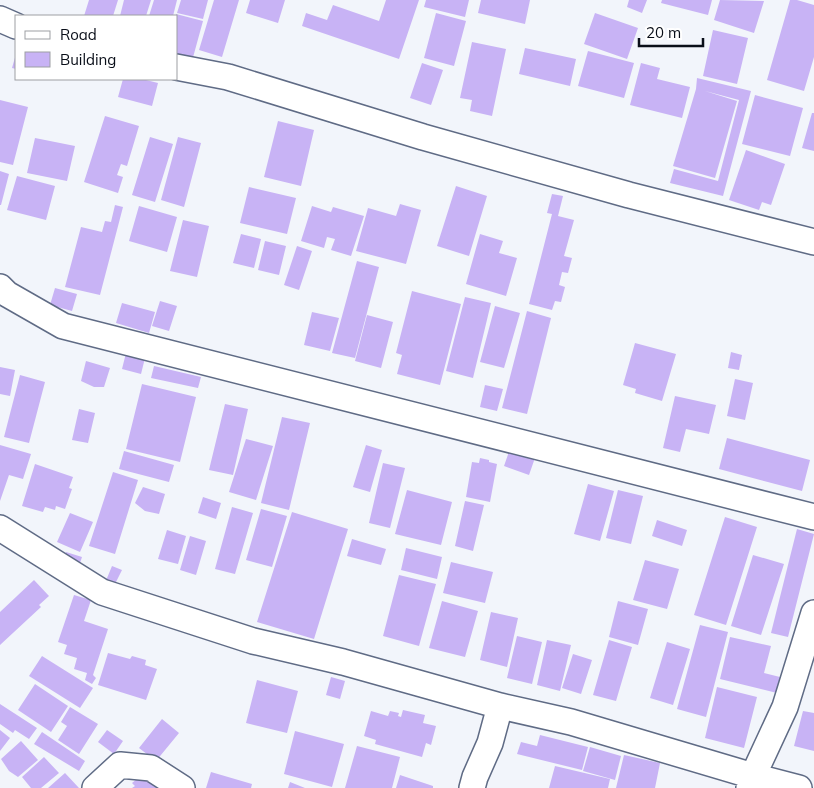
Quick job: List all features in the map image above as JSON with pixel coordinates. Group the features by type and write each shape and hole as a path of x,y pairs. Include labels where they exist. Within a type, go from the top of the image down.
{"street":[{"path":"0,19 15,26"},
{"path":"178,67 228,77 422,137 629,195 814,242"},
{"path":"0,287 7,294 63,326 814,517"},
{"path":"0,528 102,592 253,641 344,662 500,706 571,722 751,782 799,788"},
{"path":"751,782 786,707 814,613"},
{"path":"472,788 490,743 500,706"},
{"path":"95,788 120,765 151,768 182,788"}],"building":[{"path":"89,0 118,0 113,15 84,15"},
{"path":"124,0 151,0 146,15 120,15"},
{"path":"154,0 177,0 173,15 149,15"},
{"path":"181,0 208,0 203,19 177,13"},
{"path":"214,0 239,0 222,57 199,50"},
{"path":"250,0 285,0 278,23 246,13"},
{"path":"386,0 419,0 399,59 302,26 306,13 327,20 333,5 379,21"},
{"path":"426,0 469,0 465,17 424,7"},
{"path":"481,0 530,0 525,24 478,13"},
{"path":"629,0 647,0 642,13 627,7"},
{"path":"662,0 712,0 708,15 661,3"},
{"path":"720,0 764,1 754,33 714,20"},
{"path":"790,0 814,5 814,57 804,91 767,80"},
{"path":"436,13 466,21 454,66 424,58"},
{"path":"595,13 638,28 627,59 584,44"},
{"path":"176,14 203,21 192,61 178,58 178,15"},
{"path":"713,30 748,38 737,84 703,76"},
{"path":"472,42 506,49 492,116 470,111 472,100 460,98"},
{"path":"525,48 576,59 570,86 519,74"},
{"path":"588,51 634,63 624,98 578,86"},
{"path":"15,58 15,69 12,68"},
{"path":"422,63 443,70 431,105 410,98"},
{"path":"641,63 660,68 657,79 690,87 682,118 630,105"},
{"path":"697,78 751,91 723,196 670,183 674,169 718,181 739,100 705,91 737,101 715,178 673,166 696,89"},
{"path":"123,80 146,80 158,83 152,106 118,97"},
{"path":"755,95 803,108 790,156 742,144"},
{"path":"0,100 28,107 13,165 0,162"},
{"path":"812,113 814,113 814,151 802,148"},
{"path":"105,116 139,126 127,166 121,164 117,175 123,177 118,193 84,182"},
{"path":"278,121 314,130 301,186 264,177"},
{"path":"150,137 173,144 155,202 132,195"},
{"path":"178,137 201,143 184,207 161,200"},
{"path":"35,138 75,146 67,181 27,173"},
{"path":"746,150 785,164 771,205 762,202 759,210 729,200"},
{"path":"0,171 9,174 1,205 0,205"},
{"path":"17,176 55,186 46,220 7,210"},
{"path":"456,186 487,196 469,256 437,246"},
{"path":"249,187 296,198 287,234 240,223"},
{"path":"552,194 563,196 558,216 574,220 564,256 572,258 568,273 562,272 559,285 565,287 561,302 555,301 552,310 529,304 552,214 547,213"},
{"path":"400,204 421,210 406,264 356,251 368,208 396,216"},
{"path":"115,205 123,207 100,295 65,287 81,227 102,232 105,221 111,222"},
{"path":"139,206 177,217 167,252 129,241"},
{"path":"312,206 331,212 333,207 364,216 351,256 331,250 335,239 327,237 324,248 301,241"},
{"path":"183,220 209,226 197,277 170,271"},
{"path":"241,234 261,239 254,268 233,263"},
{"path":"480,234 503,241 499,253 517,258 506,296 466,284"},
{"path":"265,241 286,246 279,275 258,270"},
{"path":"297,246 312,251 299,290 284,285"},
{"path":"357,261 379,267 355,358 332,353"},
{"path":"55,288 77,294 72,311 50,305"},
{"path":"412,291 461,304 440,385 397,374 402,355 396,353"},
{"path":"465,297 491,303 473,378 446,371"},
{"path":"160,301 177,306 169,331 152,326"},
{"path":"122,303 155,312 149,333 116,323"},
{"path":"495,306 520,313 504,368 480,362"},
{"path":"527,311 551,318 527,414 502,408"},
{"path":"312,312 339,318 330,351 304,345"},
{"path":"367,315 393,322 381,368 355,361"},
{"path":"635,343 676,354 662,401 635,393 636,389 623,385"},
{"path":"127,349 146,354 141,374 122,369"},
{"path":"731,352 742,355 739,370 728,368"},
{"path":"86,361 110,368 104,387 94,387 81,381"},
{"path":"154,366 201,377 198,388 151,378"},
{"path":"0,367 15,370 10,396 0,394"},
{"path":"20,375 45,382 29,443 4,437"},
{"path":"735,379 753,383 745,420 727,416"},
{"path":"142,384 196,397 180,462 126,449"},
{"path":"485,385 503,389 497,411 480,407"},
{"path":"675,396 716,405 709,434 686,429 680,452 663,448"},
{"path":"225,404 248,409 233,475 209,470"},
{"path":"79,409 95,413 88,443 72,440"},
{"path":"282,417 310,423 289,510 261,503"},
{"path":"727,438 810,460 802,491 719,469"},
{"path":"246,439 273,446 256,500 229,492"},
{"path":"0,445 31,454 23,479 9,475 0,501"},
{"path":"366,445 382,450 370,492 353,487"},
{"path":"511,446 536,455 529,475 504,466"},
{"path":"124,451 174,465 169,482 119,469"},
{"path":"480,458 497,464 490,502 466,497 472,462 479,463"},
{"path":"383,463 405,468 390,528 369,523"},
{"path":"35,464 73,477 69,488 72,489 65,509 56,506 55,510 45,507 43,512 22,506"},
{"path":"113,472 138,480 115,554 89,546"},
{"path":"588,484 614,491 600,541 574,534"},
{"path":"143,487 165,494 159,514 145,511 135,503"},
{"path":"407,490 452,502 441,545 395,534"},
{"path":"618,490 643,496 631,544 606,538"},
{"path":"203,497 221,503 216,519 198,513"},
{"path":"465,501 484,505 473,551 455,546"},
{"path":"232,507 253,513 235,574 215,569"},
{"path":"261,509 287,516 272,567 246,560"},
{"path":"292,512 348,529 314,639 257,622"},
{"path":"70,513 93,522 80,552 57,542"},
{"path":"725,517 757,527 726,625 694,615"},
{"path":"657,520 687,530 682,546 652,536"},
{"path":"797,529 814,534 788,637 771,633"},
{"path":"167,530 186,536 178,564 158,559"},
{"path":"190,536 206,541 196,575 180,570"},
{"path":"352,539 386,549 381,565 347,556"},
{"path":"406,548 442,557 437,579 401,570"},
{"path":"66,552 82,557 77,572 61,566"},
{"path":"753,555 784,564 761,635 731,626"},
{"path":"645,560 679,569 667,609 633,600"},
{"path":"451,562 493,572 485,603 443,593"},
{"path":"112,566 122,570 114,586 105,583"},
{"path":"399,575 436,584 419,646 383,636"},
{"path":"34,580 49,596 39,605 41,607 0,645 0,612"},
{"path":"74,595 91,600 84,621 108,629 93,675 96,678 92,684 85,680 87,673 74,669 77,658 64,654 67,645 58,642"},
{"path":"442,601 478,611 465,657 429,648"},
{"path":"618,601 648,609 638,645 609,637"},
{"path":"491,612 518,618 507,667 480,660"},
{"path":"700,625 728,632 706,717 677,709"},
{"path":"517,636 542,642 532,684 507,678"},
{"path":"730,637 771,646 764,673 780,677 777,693 720,679"},
{"path":"547,640 571,645 560,691 537,685"},
{"path":"609,640 632,647 616,701 593,695"},
{"path":"667,642 690,649 673,705 650,698"},
{"path":"108,653 130,659 132,656 146,660 145,665 157,669 146,700 98,685"},
{"path":"573,654 592,660 581,694 562,688"},
{"path":"42,656 93,688 80,708 29,676"},
{"path":"331,677 345,681 340,699 326,695"},
{"path":"257,680 298,691 287,733 246,723"},
{"path":"35,684 68,706 51,732 18,710"},
{"path":"717,687 757,697 744,748 705,738"},
{"path":"0,704 37,728 29,739 15,730 13,733 0,724"},
{"path":"70,707 98,724 79,754 58,740 67,726 61,722"},
{"path":"403,710 425,715 423,723 436,726 431,745 426,743 422,757 375,744 376,740 364,736 371,711 388,716 390,711 399,713 398,716 401,717"},
{"path":"803,711 814,713 814,751 794,746"},
{"path":"162,719 179,733 156,761 139,748"},
{"path":"0,730 10,738 0,751"},
{"path":"107,730 123,741 114,754 98,742"},
{"path":"295,731 344,744 332,787 284,774"},
{"path":"42,732 85,761 79,771 34,744"},
{"path":"540,735 588,747 582,770 517,754 521,742 537,746"},
{"path":"21,741 38,760 18,777 9,771 1,759"},
{"path":"357,746 400,757 392,788 345,788"},
{"path":"590,747 621,756 615,780 583,771"},
{"path":"624,755 660,763 655,788 616,788"},
{"path":"44,757 59,773 41,788 31,788 22,777"},
{"path":"555,766 610,779 608,788 549,788"},
{"path":"211,772 252,784 251,788 206,788"},
{"path":"65,773 79,788 48,788"},
{"path":"142,775 165,788 132,788 135,786 132,783"},
{"path":"400,775 433,786 433,788 396,788"},
{"path":"290,782 305,788 288,788"}]}
